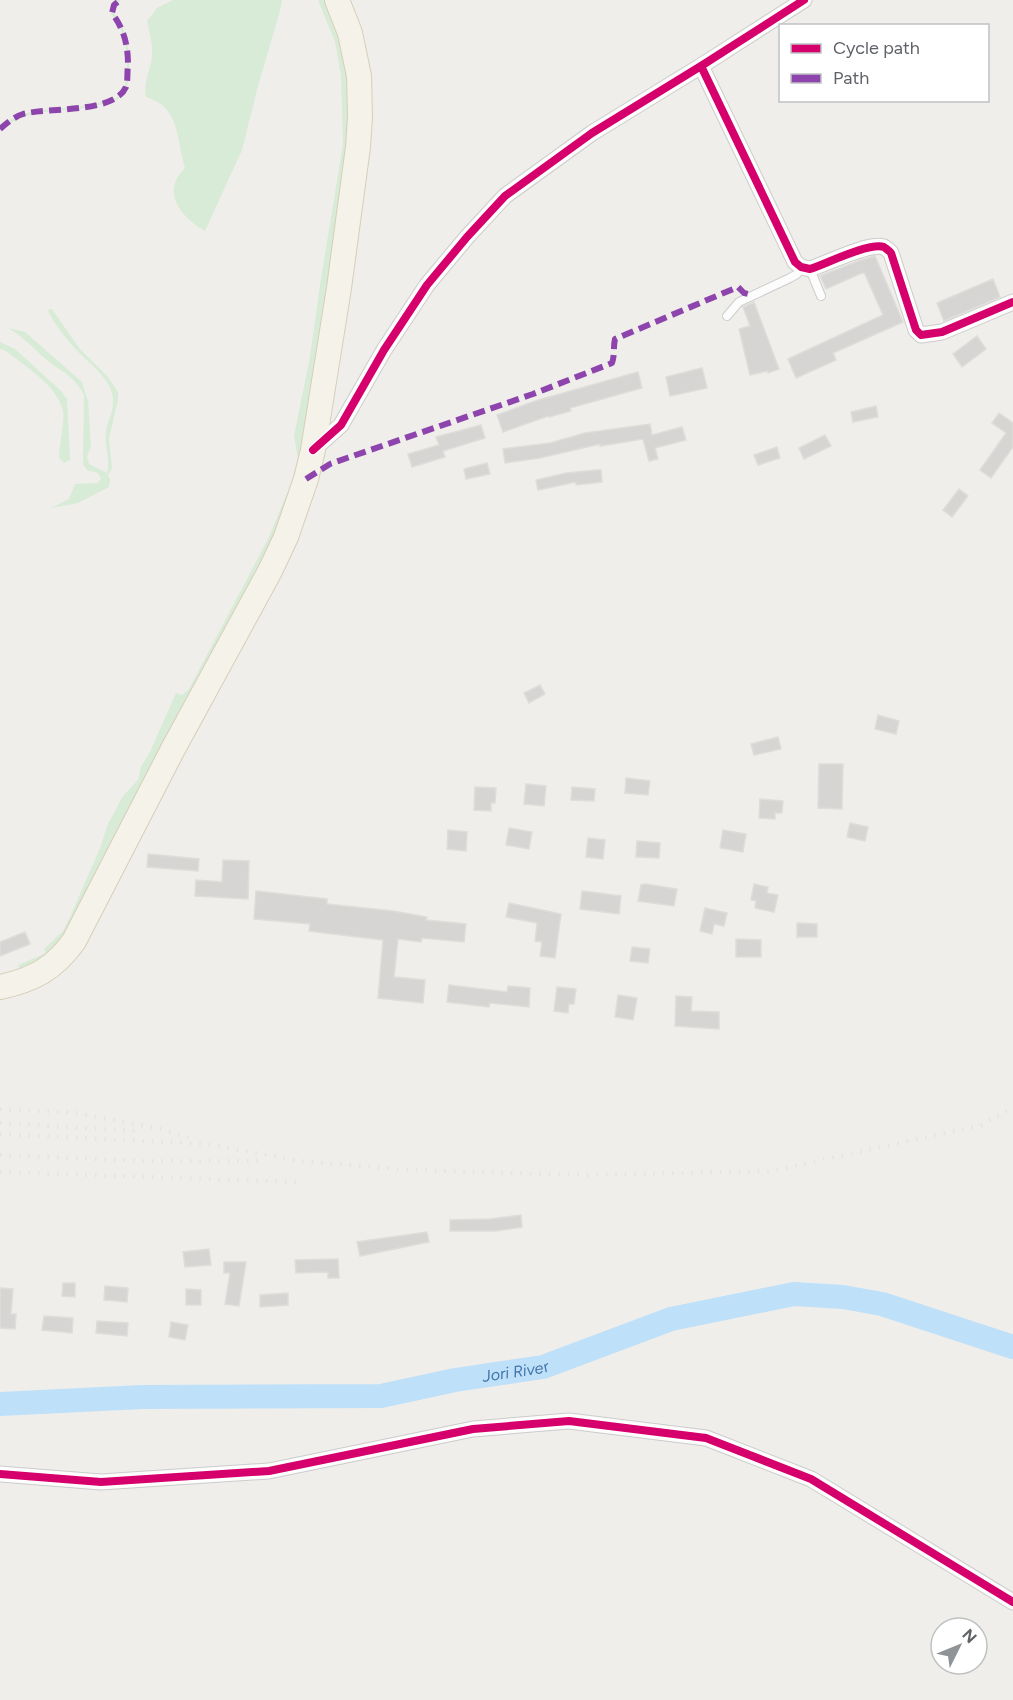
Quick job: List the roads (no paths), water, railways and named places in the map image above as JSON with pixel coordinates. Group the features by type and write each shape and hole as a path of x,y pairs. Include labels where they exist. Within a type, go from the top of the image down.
{"main road":[{"path":"0,987 22,982 55,964 64,955 82,927 173,748 270,571 306,479 313,450 344,256 360,117 359,76 355,55 350,33 337,0"}],"street":[{"path":"313,450 340,425 384,350 428,285 467,237 506,196 592,133 804,0"},
{"path":"701,66 795,262 806,268 875,246 884,247 891,253 916,330 921,335 942,332 1013,302"},
{"path":"0,1474 101,1482 269,1471 473,1429 569,1421 694,1436 706,1438 811,1479 1013,1602"}],"lane":[{"path":"727,316 739,302 806,268 821,296"}],"waterway":[{"name":"Jori River","path":"0,1404 142,1397 381,1396 455,1380 543,1367 671,1319 794,1294 843,1297 882,1304 1013,1347"}],"railway":[{"path":"0,1134 206,1144 300,1161 409,1170 584,1175 771,1171 982,1125 1013,1107"},
{"path":"0,1109 76,1113 161,1129 192,1139"},
{"path":"0,1123 135,1131"},
{"path":"0,1155 143,1161 264,1161"},
{"path":"0,1172 297,1182"}]}
